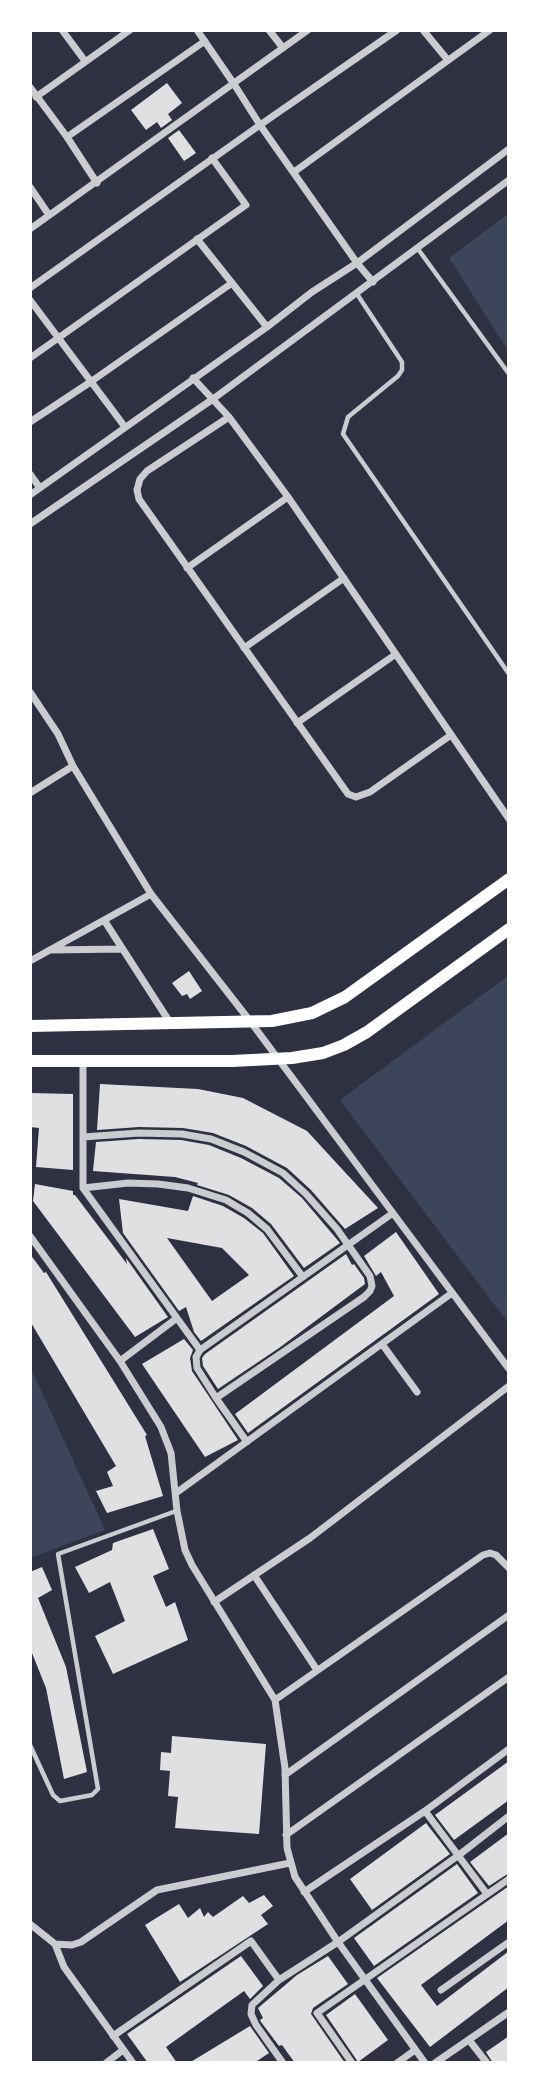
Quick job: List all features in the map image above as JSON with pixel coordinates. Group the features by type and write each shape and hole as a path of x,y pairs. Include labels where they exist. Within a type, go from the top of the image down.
{"main road":[{"path":"30,1026 169,1021 272,1021 299,1016 332,1005 509,879"},
{"path":"30,1061 279,1059 323,1053 355,1040 509,929"}],"street":[{"path":"62,30 85,61"},
{"path":"36,97 129,30"},
{"path":"197,30 260,125 373,282"},
{"path":"269,30 283,48"},
{"path":"30,229 308,30"},
{"path":"30,289 397,30"},
{"path":"423,30 447,60"},
{"path":"294,172 490,30"},
{"path":"67,137 205,41"},
{"path":"30,88 97,183"},
{"path":"30,495 357,262 509,149"},
{"path":"30,358 246,205 212,158"},
{"path":"30,524 213,399 509,180"},
{"path":"30,187 50,215"},
{"path":"197,239 267,327"},
{"path":"30,422 232,282"},
{"path":"30,300 89,383 125,427"},
{"path":"193,378 229,417 288,497 509,819"},
{"path":"229,417 147,471 140,479 137,490 139,499 187,568 348,794 356,797 370,792 452,735"},
{"path":"30,474 40,488"},
{"path":"187,568 288,497"},
{"path":"244,648 344,578"},
{"path":"297,723 396,654"},
{"path":"30,692 58,734 73,766 151,894 279,1059 509,1369"},
{"path":"30,793 73,766"},
{"path":"30,961 151,894"},
{"path":"104,920 169,1021"},
{"path":"47,950 122,949"},
{"path":"83,1061 83,1188 200,1350"},
{"path":"83,1137 165,1133 199,1136 228,1144 260,1159 283,1173 312,1200 370,1276 370,1292 216,1398"},
{"path":"83,1188 117,1184 158,1184 188,1188 226,1200 267,1229 303,1276"},
{"path":"247,1442 197,1368 196,1357 200,1350 393,1213"},
{"path":"30,1236 120,1361 167,1439 177,1511 188,1558 275,1700 285,1775 286,1835 295,1877 425,2063"},
{"path":"176,1493 452,1293"},
{"path":"120,1361 177,1318"},
{"path":"382,1344 417,1392"},
{"path":"214,1602 310,1538 509,1386"},
{"path":"275,1700 483,1555 496,1555 509,1569"},
{"path":"254,1575 317,1670"},
{"path":"285,1775 509,1615"},
{"path":"286,1835 509,1677"},
{"path":"304,1892 425,1811 509,1749"},
{"path":"425,1811 487,1894"},
{"path":"283,2063 256,2025 251,2014 251,2005 279,1980 459,1855 509,1816"},
{"path":"30,1924 55,1944 67,1946 80,1942 149,1894 165,1887 290,1863"},
{"path":"352,2063 317,2013 509,1879"},
{"path":"113,2036 251,1941 279,1980"},
{"path":"441,1990 509,1942"},
{"path":"55,1944 64,1967 133,2063"},
{"path":"435,2063 509,2012"},
{"path":"469,2040 487,2063"},
{"path":"106,2063 123,2050"},
{"path":"397,2063 415,2050"}],"lane":[{"path":"418,249 509,374"},
{"path":"357,294 402,362 402,370 348,416 343,434 509,674"},
{"path":"30,1745 53,1795 60,1801 92,1795 98,1789 58,1554 177,1511"}],"shaded area":[{"path":"509,213 509,352 449,258"},
{"path":"509,975 509,1324 340,1100"},
{"path":"30,1366 105,1530 30,1558"}],"building":[{"path":"167,83 182,103 168,114 172,120 161,128 157,122 146,130 131,110"},
{"path":"179,130 196,153 184,161 168,138"},
{"path":"189,971 202,991 190,999 187,994 182,996 172,983"},
{"path":"100,1084 198,1089 243,1098 307,1131 378,1208 345,1229 311,1190 287,1168 246,1146 213,1133 183,1128 97,1130"},
{"path":"30,1093 73,1094 73,1170 36,1167 39,1128 30,1127"},
{"path":"181,1140 209,1145 241,1158 279,1178 302,1198 340,1243 304,1268 271,1224 252,1208 229,1195 175,1177 93,1171 96,1142"},
{"path":"35,1184 73,1191 73,1195 127,1264 126,1258 168,1317 135,1337 33,1201"},
{"path":"193,1196 223,1206 244,1218 263,1233 294,1276 201,1341 194,1332 186,1307 179,1311 123,1233 119,1199 188,1211","holes":["167,1238 222,1248 249,1275 212,1301"]},
{"path":"396,1232 439,1294 248,1433 235,1414 394,1296 381,1272 376,1276 364,1256"},
{"path":"30,1254 44,1273 46,1272 147,1435 145,1436 163,1496 107,1513 96,1491 113,1486 107,1472 116,1466 30,1321"},
{"path":"346,1254 364,1278 365,1284 218,1389 203,1366 202,1358 205,1354"},
{"path":"184,1339 193,1350 190,1358 192,1371 238,1440 205,1457 142,1364"},
{"path":"153,1529 169,1569 153,1576 166,1607 175,1602 188,1640 113,1674 95,1636 125,1621 110,1582 89,1593 75,1567 112,1550 113,1543"},
{"path":"42,1567 52,1590 38,1598 66,1667 87,1772 64,1779 46,1688 30,1648 30,1572"},
{"path":"172,1736 266,1744 259,1834 175,1828 178,1797 168,1796 170,1771 160,1770 161,1752 171,1753"},
{"path":"509,1761 509,1800 454,1840 435,1815"},
{"path":"426,1823 450,1854 372,1910 350,1879"},
{"path":"509,1833 509,1873 489,1886 470,1862"},
{"path":"457,1864 478,1893 374,1966 354,1938"},
{"path":"509,1886 509,1920 421,1985 437,2006 509,1951 509,1987 430,2047 377,1978"},
{"path":"264,1895 273,1906 261,1915 268,1924 180,1982 145,1925 179,1904 188,1918 200,1908 204,1917 208,1912 213,1917 243,1896 249,1903"},
{"path":"241,1956 263,1986 250,1999 244,1991 166,2047 177,2063 148,2063 127,2034"},
{"path":"328,1956 348,1984 313,2008 311,2014 345,2063 295,2063 261,2022 263,2018 258,2008 297,1975"},
{"path":"355,1994 388,2040 358,2062 326,2015"},
{"path":"250,2026 269,2053 254,2063 189,2063"},
{"path":"509,2036 509,2063 493,2063 486,2052"}]}
